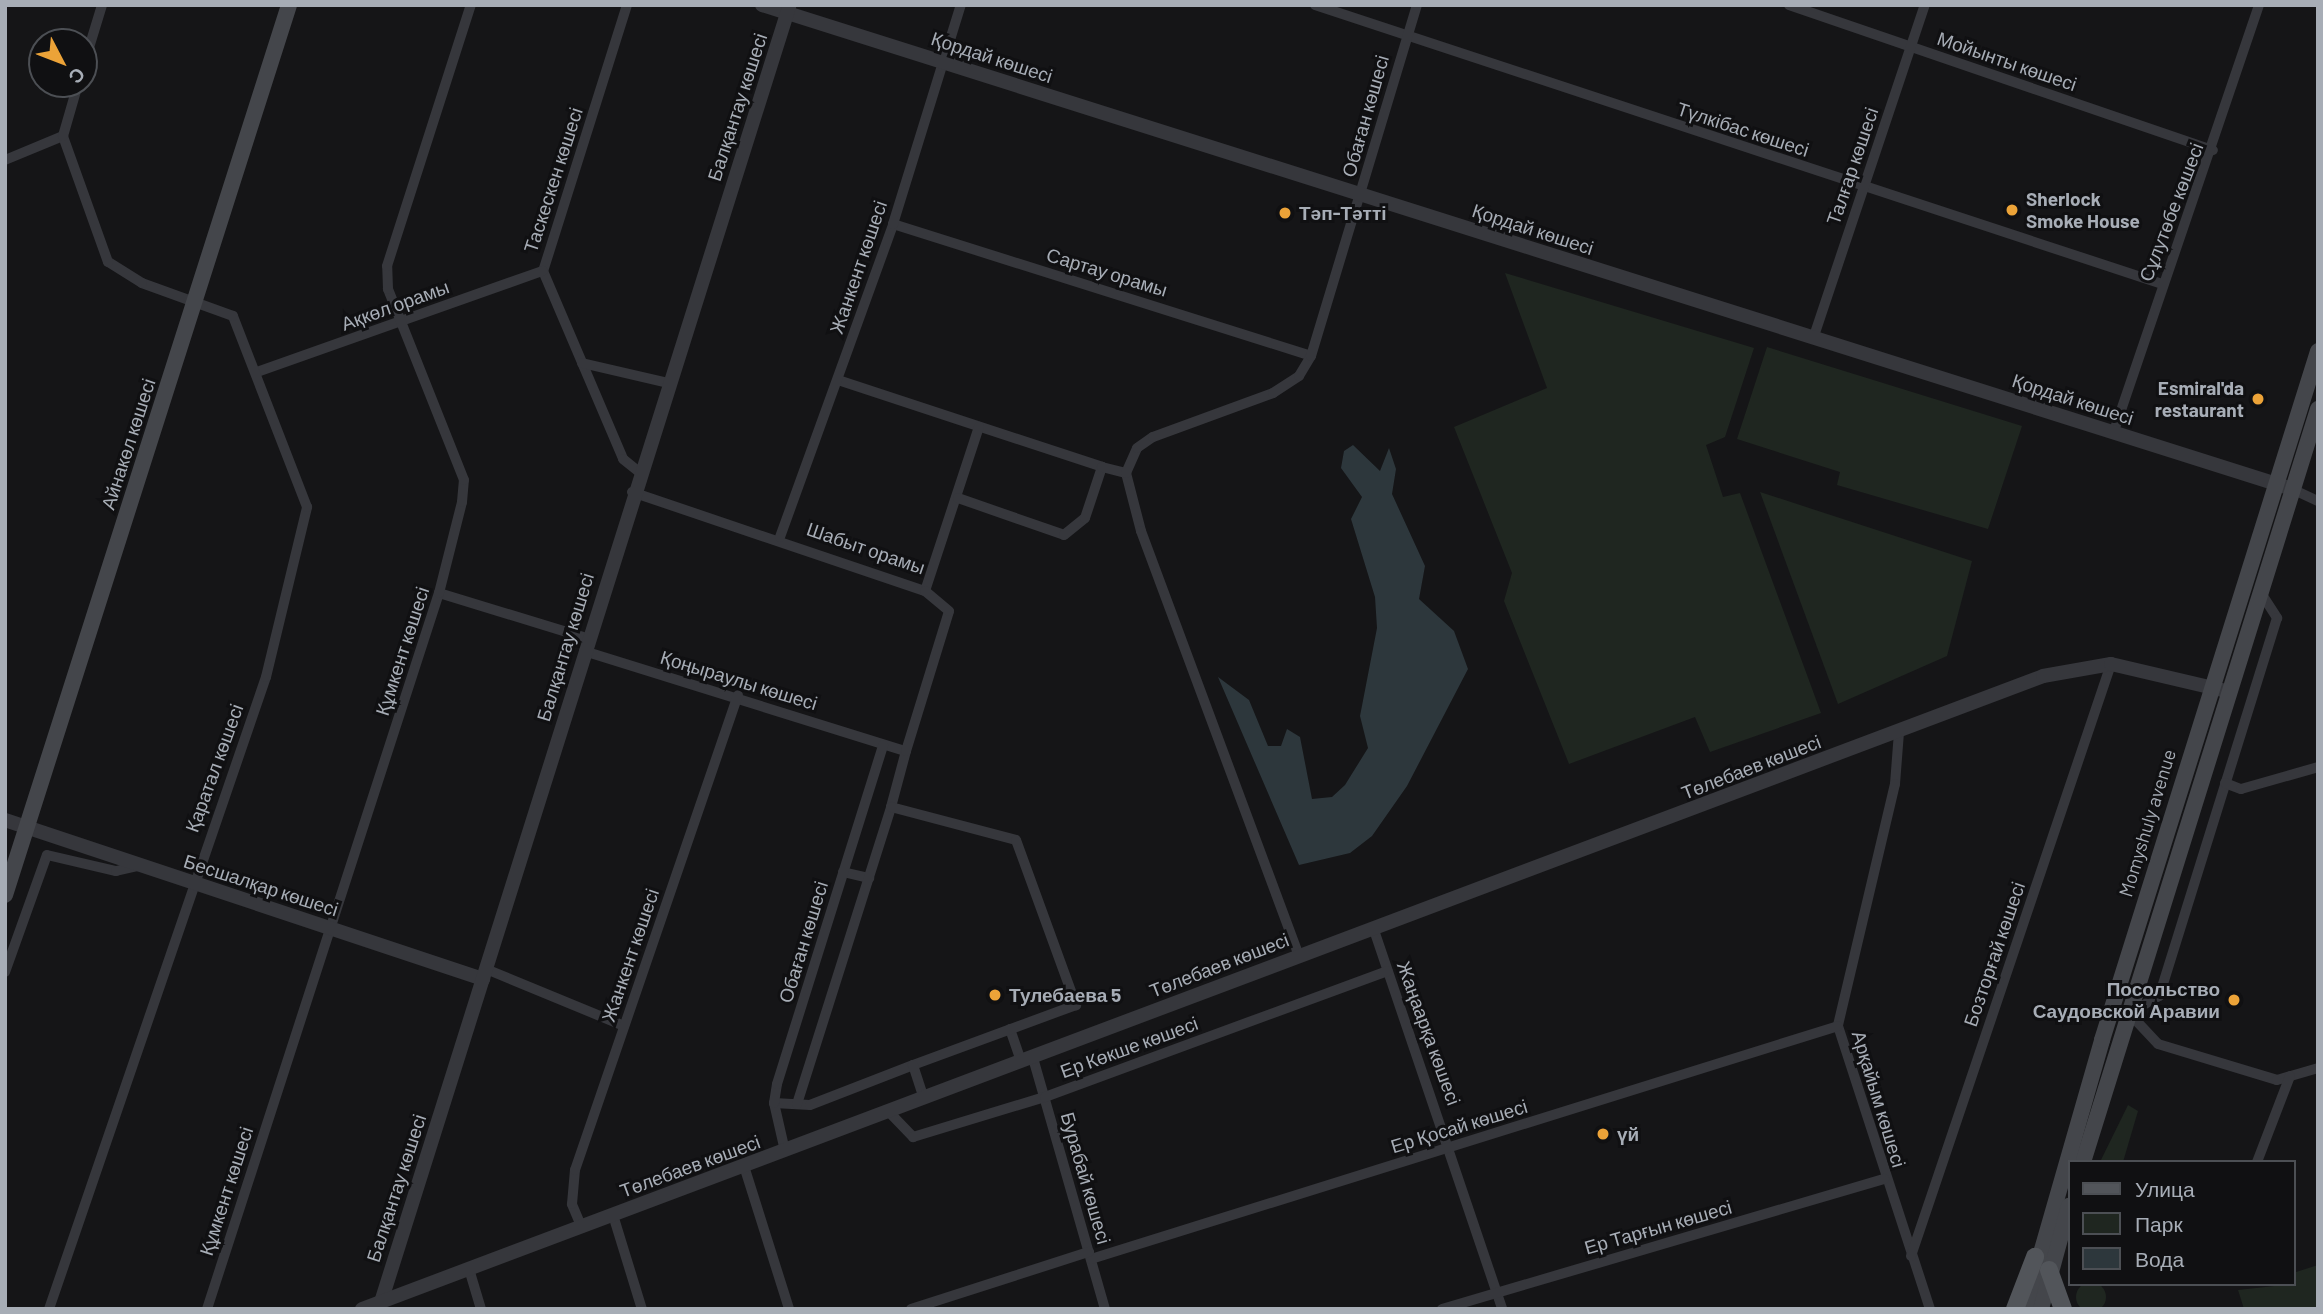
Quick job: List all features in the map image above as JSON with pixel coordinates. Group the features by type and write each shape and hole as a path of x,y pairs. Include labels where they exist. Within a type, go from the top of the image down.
{"main road":[{"name":"Айнакөл көшесі","path":"5,895 289,5"},
{"name":"Momyshuly avenue","path":"2025,1309 2035,1257 2318,351"},
{"name":"Momyshuly avenue","path":"2084,1160 2318,409"},
{"path":"2041,1309 2049,1270 2068,1209"},
{"path":"2015,1309 2035,1257"},
{"path":"2049,1270 2063,1309"}],"street":[{"path":"95,28 102,5"},
{"name":"Құмкент көшесі","path":"207,1309 439,593 464,480 401,322 387,266 471,5"},
{"name":"Таскескен көшесі","path":"627,5 543,271 623,459 639,472"},
{"name":"Қордай көшесі","path":"762,5 789,9 1362,195 2292,489"},
{"name":"Жанкент көшесі","path":"780,537 893,223 961,5"},
{"name":"Түлкібас көшесі","path":"1315,5 2162,284"},
{"name":"Обаған көшесі","path":"1311,356 1362,195 1417,5"},
{"name":"Мойынты көшесі","path":"1789,5 2213,150"},
{"name":"Талғар көшесі","path":"1813,339 1925,5"},
{"name":"Сұлутөбе көшесі","path":"2113,431 2162,284 2213,150 2259,5"},
{"name":"Балқантау көшесі","path":"380,1302 485,974 632,492 789,9"},
{"path":"5,160 63,136 74,98"},
{"name":"Қаратал көшесі","path":"49,1309 190,884 266,677 304,537 307,506 233,316 197,300 142,283 108,262 63,136"},
{"name":"Сартау орамы","path":"893,223 1311,356"},
{"name":"Ақкөл орамы","path":"257,372 543,271"},
{"path":"1299,955 1141,531 1126,472 1138,449 1153,437 1273,393 1299,376 1311,356"},
{"path":"582,362 667,383"},
{"path":"838,380 1102,467 1126,472"},
{"name":"Шабыт орамы","path":"632,492 780,537 925,591 958,498 979,427"},
{"path":"958,498 1064,535 1086,518 1102,467"},
{"path":"2292,489 2318,501"},
{"path":"797,1104 891,807 949,611 925,591"},
{"name":"Қоңыраулы көшесі","path":"439,593 906,751"},
{"path":"2261,593 2277,618 2158,996 2129,1013 2158,1044 2277,1080 2318,1068"},
{"name":"Төлебаев көшесі","path":"362,1309 2043,676 2111,664 2231,692"},
{"name":"Бозторғай көшесі","path":"1911,1256 2111,664"},
{"name":"Жанкент көшесі","path":"582,1228 571,1187 738,695"},
{"name":"Арқайым көшесі","path":"1899,732 1895,784 1838,1026 1884,1179 1930,1309"},
{"name":"Обаған көшесі","path":"785,1151 774,1103 883,745"},
{"path":"2225,783 2241,789 2318,767"},
{"path":"774,1103 797,1104 914,1065 1076,1004 1016,840 891,807"},
{"name":"Бесшалқар көшесі","path":"5,820 142,865 190,884 485,974"},
{"path":"5,972 47,855 116,871 142,865"},
{"path":"843,872 869,878"},
{"name":"Жаңаарқа көшесі","path":"1374,930 1452,1147 1502,1309"},
{"name":"Ер Көкше көшесі","path":"889,1112 913,1136 1045,1097 1388,971"},
{"path":"485,974 624,1026"},
{"name":"Ер Қосай көшесі","path":"911,1309 1452,1147 1838,1026"},
{"name":"Бурабай көшесі","path":"1010,1029 1045,1097 1105,1309"},
{"path":"914,1065 924,1098"},
{"path":"2258,1160 2290,1076"},
{"path":"744,1166 789,1309"},
{"name":"Ер Тарғын көшесі","path":"1442,1309 1884,1179"},
{"path":"613,1215 642,1309"},
{"path":"469,1269 481,1309"}],"green space":[{"path":"1505,273 1754,348 1725,437 1706,445 1723,497 1740,493 1821,713 1710,752 1695,717 1569,764 1504,601 1512,573 1454,427 1547,388"},
{"path":"1767,347 2022,426 1988,529 1837,485 1840,472 1737,439"},
{"path":"1760,492 1972,561 1947,656 1838,704"},
{"path":"2128,1105 2138,1111 2124,1160 2101,1160"},
{"path":"2318,1265 2318,1309 2244,1309 2238,1290 2295,1286 2295,1272"},
{"path":"2080,1286 2102,1286 2105,1303 2097,1311 2085,1311 2077,1303"}],"water":[{"path":"1353,445 1380,471 1389,448 1396,469 1392,494 1425,566 1419,599 1454,631 1468,669 1407,786 1372,836 1350,853 1299,865 1218,677 1249,700 1268,746 1281,746 1287,729 1300,737 1312,799 1332,797 1345,785 1368,748 1360,716 1377,628 1375,597 1351,519 1362,497 1341,468 1344,451"}],"place":[{"name":"Sherlock Smoke House","path":"2012,210"},
{"name":"Тәп-Тәтті","path":"1285,213"},
{"name":"Esmiral'da restaurant","path":"2258,399"},
{"name":"Тулебаева 5","path":"995,995"},
{"name":"Посольство Саудовской Аравии","path":"2234,1000"},
{"name":"үй","path":"1603,1134"}]}
